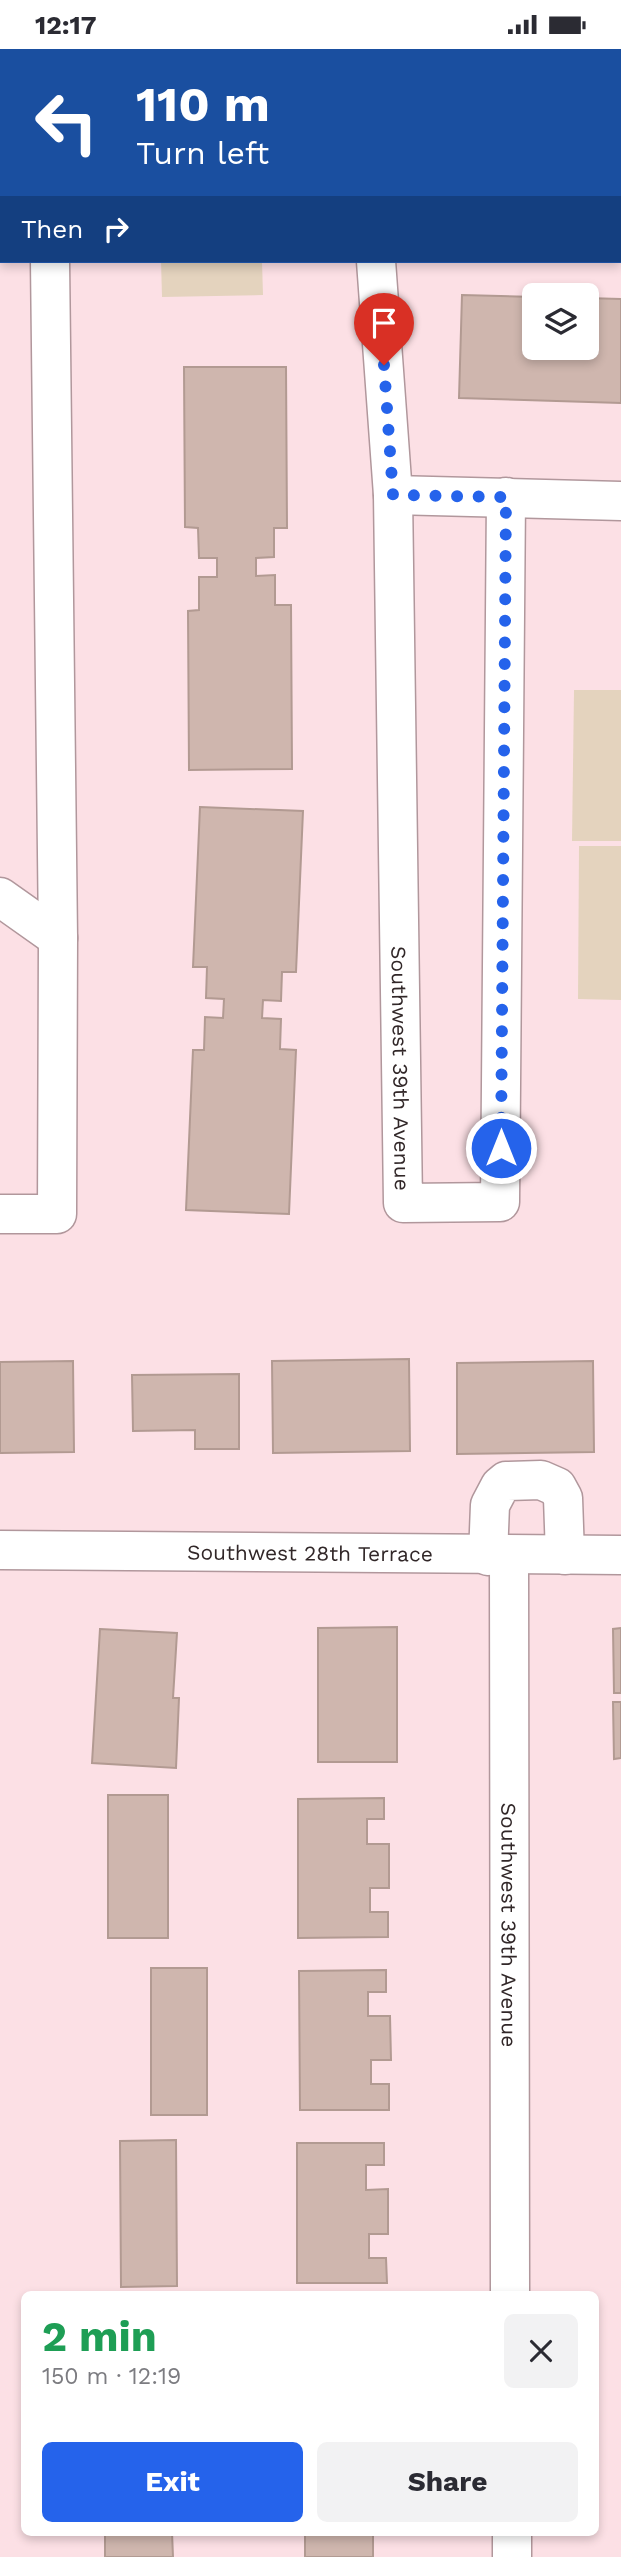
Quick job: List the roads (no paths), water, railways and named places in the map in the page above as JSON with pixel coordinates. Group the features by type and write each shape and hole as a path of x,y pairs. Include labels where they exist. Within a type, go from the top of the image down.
{"street":[{"path":"0,1214 57,1214 58,938 50,263"},
{"name":"Southwest 39th Avenue","path":"376,263 393,495 403,1203 500,1202 506,497"},
{"path":"393,495 621,501"},
{"path":"0,897 58,938"},
{"path":"498,1556 490,1505 494,1495 506,1481 550,1482 563,1498 565,1555"},
{"name":"Southwest 28th Terrace","path":"0,1550 621,1555"},
{"name":"Southwest 39th Avenue","path":"498,1556 510,2291"},
{"path":"512,2536 512,2557"}]}
